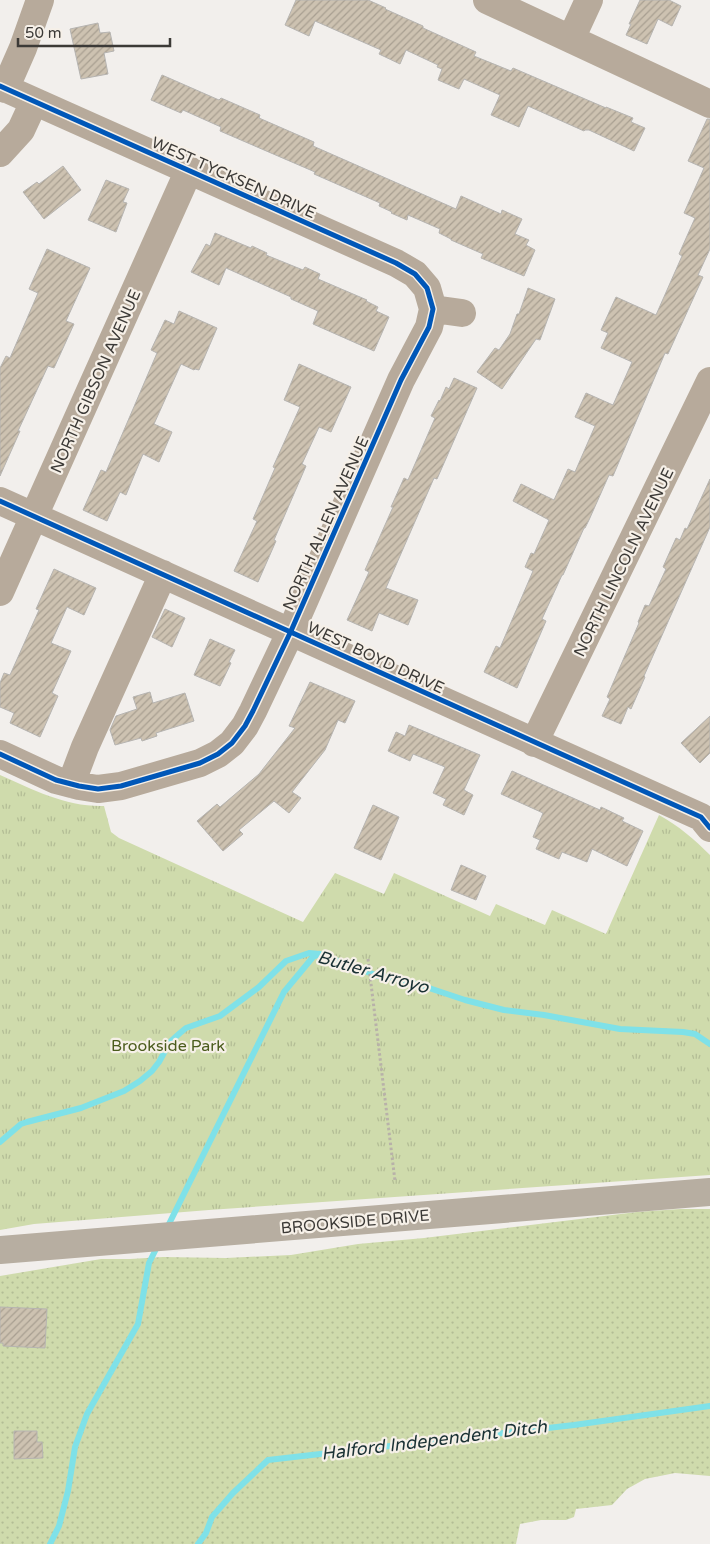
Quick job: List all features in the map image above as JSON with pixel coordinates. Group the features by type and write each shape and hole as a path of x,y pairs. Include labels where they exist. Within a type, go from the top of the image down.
{"main road":[{"name":"BROOKSIDE DRIVE","path":"0,1250 710,1192"}],"street":[{"path":"3,87 23,48 40,0"},
{"path":"487,0 710,104"},
{"path":"571,39 589,0"},
{"name":"WEST TYCKSEN DRIVE","path":"3,87 396,263 415,274 427,288 433,309"},
{"path":"0,153 21,130 34,102"},
{"name":"NORTH GIBSON AVENUE","path":"0,592 189,170"},
{"path":"433,309 462,313"},
{"name":"NORTH ALLEN AVENUE","path":"0,754 56,780 98,789 121,786 200,763 218,754 232,743 245,726 253,711 291,631 401,380 429,327 433,309"},
{"name":"NORTH LINCOLN AVENUE","path":"534,743 710,381"},
{"name":"WEST BOYD DRIVE","path":"0,501 291,631 534,743 707,819"},
{"path":"72,784 85,747 163,574"}],"path":[{"path":"368,959 395,1181"}],"green space":[{"name":"Brookside Park","path":"0,775 63,801 90,806 104,806 111,832 119,838 303,922 335,873 384,894 394,873 490,916 496,904 545,925 552,910 606,934 659,815 686,833 710,855 710,1175 209,1210 34,1224 0,1230"},
{"path":"710,1209 710,1476 675,1473 645,1479 627,1489 612,1505 576,1509 574,1517 566,1520 541,1520 520,1524 516,1544 0,1544 0,1276 101,1259 163,1257 226,1258 291,1255 358,1244 424,1238 637,1212"}],"building":[{"path":"296,0 368,0 476,52 474,56 511,71 513,68 633,118 631,122 645,128 634,151 589,130 584,131 528,106 519,127 491,115 500,95 464,79 459,89 438,80 442,69 437,67 438,65 406,50 400,64 379,54 381,50 315,21 309,36 285,25"},
{"path":"640,0 669,0 681,6 672,26 658,19 647,44 626,35"},
{"path":"98,23 100,33 110,32 114,51 104,53 108,74 81,79 70,29"},
{"path":"162,75 219,100 221,98 260,115 259,118 314,142 313,146 456,209 461,196 501,214 502,210 522,219 515,234 529,240 526,245 535,250 524,276 481,258 483,254 451,240 439,233 440,229 408,215 407,220 391,213 379,206 380,203 314,174 315,172 220,131 221,127 183,110 181,113 151,100"},
{"path":"707,119 710,119 710,249 698,275 703,277 668,354 665,353 613,476 609,475 542,619 546,621 517,688 484,672 496,646 500,648 533,571 525,567 531,553 534,554 549,520 513,501 521,484 554,500 568,469 575,472 595,426 575,417 586,393 613,405 632,362 601,348 608,333 601,330 616,297 656,315 682,256 679,254 695,218 684,213 704,168 688,161"},
{"path":"63,166 81,190 44,219 23,192 37,182 39,184"},
{"path":"106,180 129,189 123,202 127,203 116,232 88,220"},
{"path":"215,233 251,248 252,246 267,253 266,255 303,270 305,267 320,274 318,279 367,300 378,307 376,311 389,317 374,351 313,324 318,311 226,268 219,285 191,272 206,244 210,246"},
{"path":"47,249 90,268 66,321 74,324 54,368 48,366 0,476 0,368 6,356 10,358 38,293 29,289"},
{"path":"528,288 555,299 540,340 536,339 502,389 477,372 495,348 499,350 510,334"},
{"path":"179,311 217,328 199,370 194,370 181,364 154,424 172,432 159,462 143,454 126,495 120,492 107,521 83,510 101,470 106,472 157,353 151,350 165,320 174,324"},
{"path":"299,364 351,387 331,432 319,427 302,464 306,466 258,582 234,571 257,521 253,519 275,468 273,467 300,407 284,400"},
{"path":"454,378 477,388 437,479 434,478 386,588 418,600 408,625 379,613 372,631 347,620 369,572 365,570 393,507 391,507 404,478 408,480 435,418 431,416 446,387 449,389"},
{"path":"710,479 710,527 631,709 628,707 621,724 602,716 610,699 607,697 645,605 649,606 666,569 663,567 676,538 680,540 685,528 687,529"},
{"path":"54,569 96,588 84,615 67,607 51,643 71,651 52,693 58,696 40,737 10,723 14,713 0,707 0,683 4,673 10,675 39,610 36,609"},
{"path":"165,609 185,618 172,647 152,637"},
{"path":"210,639 235,650 220,686 194,675"},
{"path":"310,682 355,701 345,723 338,720 325,750 292,792 301,798 289,813 274,801 239,830 243,834 223,851 197,821 217,804 220,807 259,774 295,728 289,726"},
{"path":"150,692 153,703 185,693 194,721 156,733 157,736 142,741 141,738 115,745 110,730 116,716 137,709 133,697"},
{"path":"710,716 710,753 700,763 681,743"},
{"path":"409,725 480,755 464,790 473,795 464,815 443,805 446,799 433,793 445,767 413,754 410,761 388,751 396,732 405,736"},
{"path":"512,771 600,810 601,807 624,818 622,821 643,831 627,866 592,849 587,862 562,852 559,859 536,849 540,840 533,837 543,813 501,794"},
{"path":"373,805 399,817 381,860 354,848"},
{"path":"461,865 486,876 476,900 451,890"},
{"path":"0,1307 47,1309 45,1348 3,1346 3,1343 0,1343"},
{"path":"14,1431 37,1431 37,1442 42,1442 43,1458 14,1459"}],"waterway":[{"name":"Butler Arroyo","path":"0,1142 21,1124 81,1108 124,1091 152,1071 170,1042 186,1028 220,1016 259,987 286,961 309,953 320,954 378,976 395,978 504,1010 544,1015 620,1029 683,1032 695,1034 710,1044"},
{"path":"166,1230 284,992 313,957 319,954"},
{"path":"50,1544 59,1526 68,1491 75,1447 87,1414 138,1324 149,1263 158,1245"},
{"name":"Halford Independent Ditch","path":"198,1544 206,1533 212,1517 233,1493 268,1460 574,1425 710,1406"}],"cycle path":[{"path":"0,86 396,263 415,274 427,288 433,309 429,327 401,380 291,631 253,711 245,726 232,743 218,754 200,763 121,786 98,789 56,780 0,754"},
{"path":"0,501 701,817 710,828"}]}
